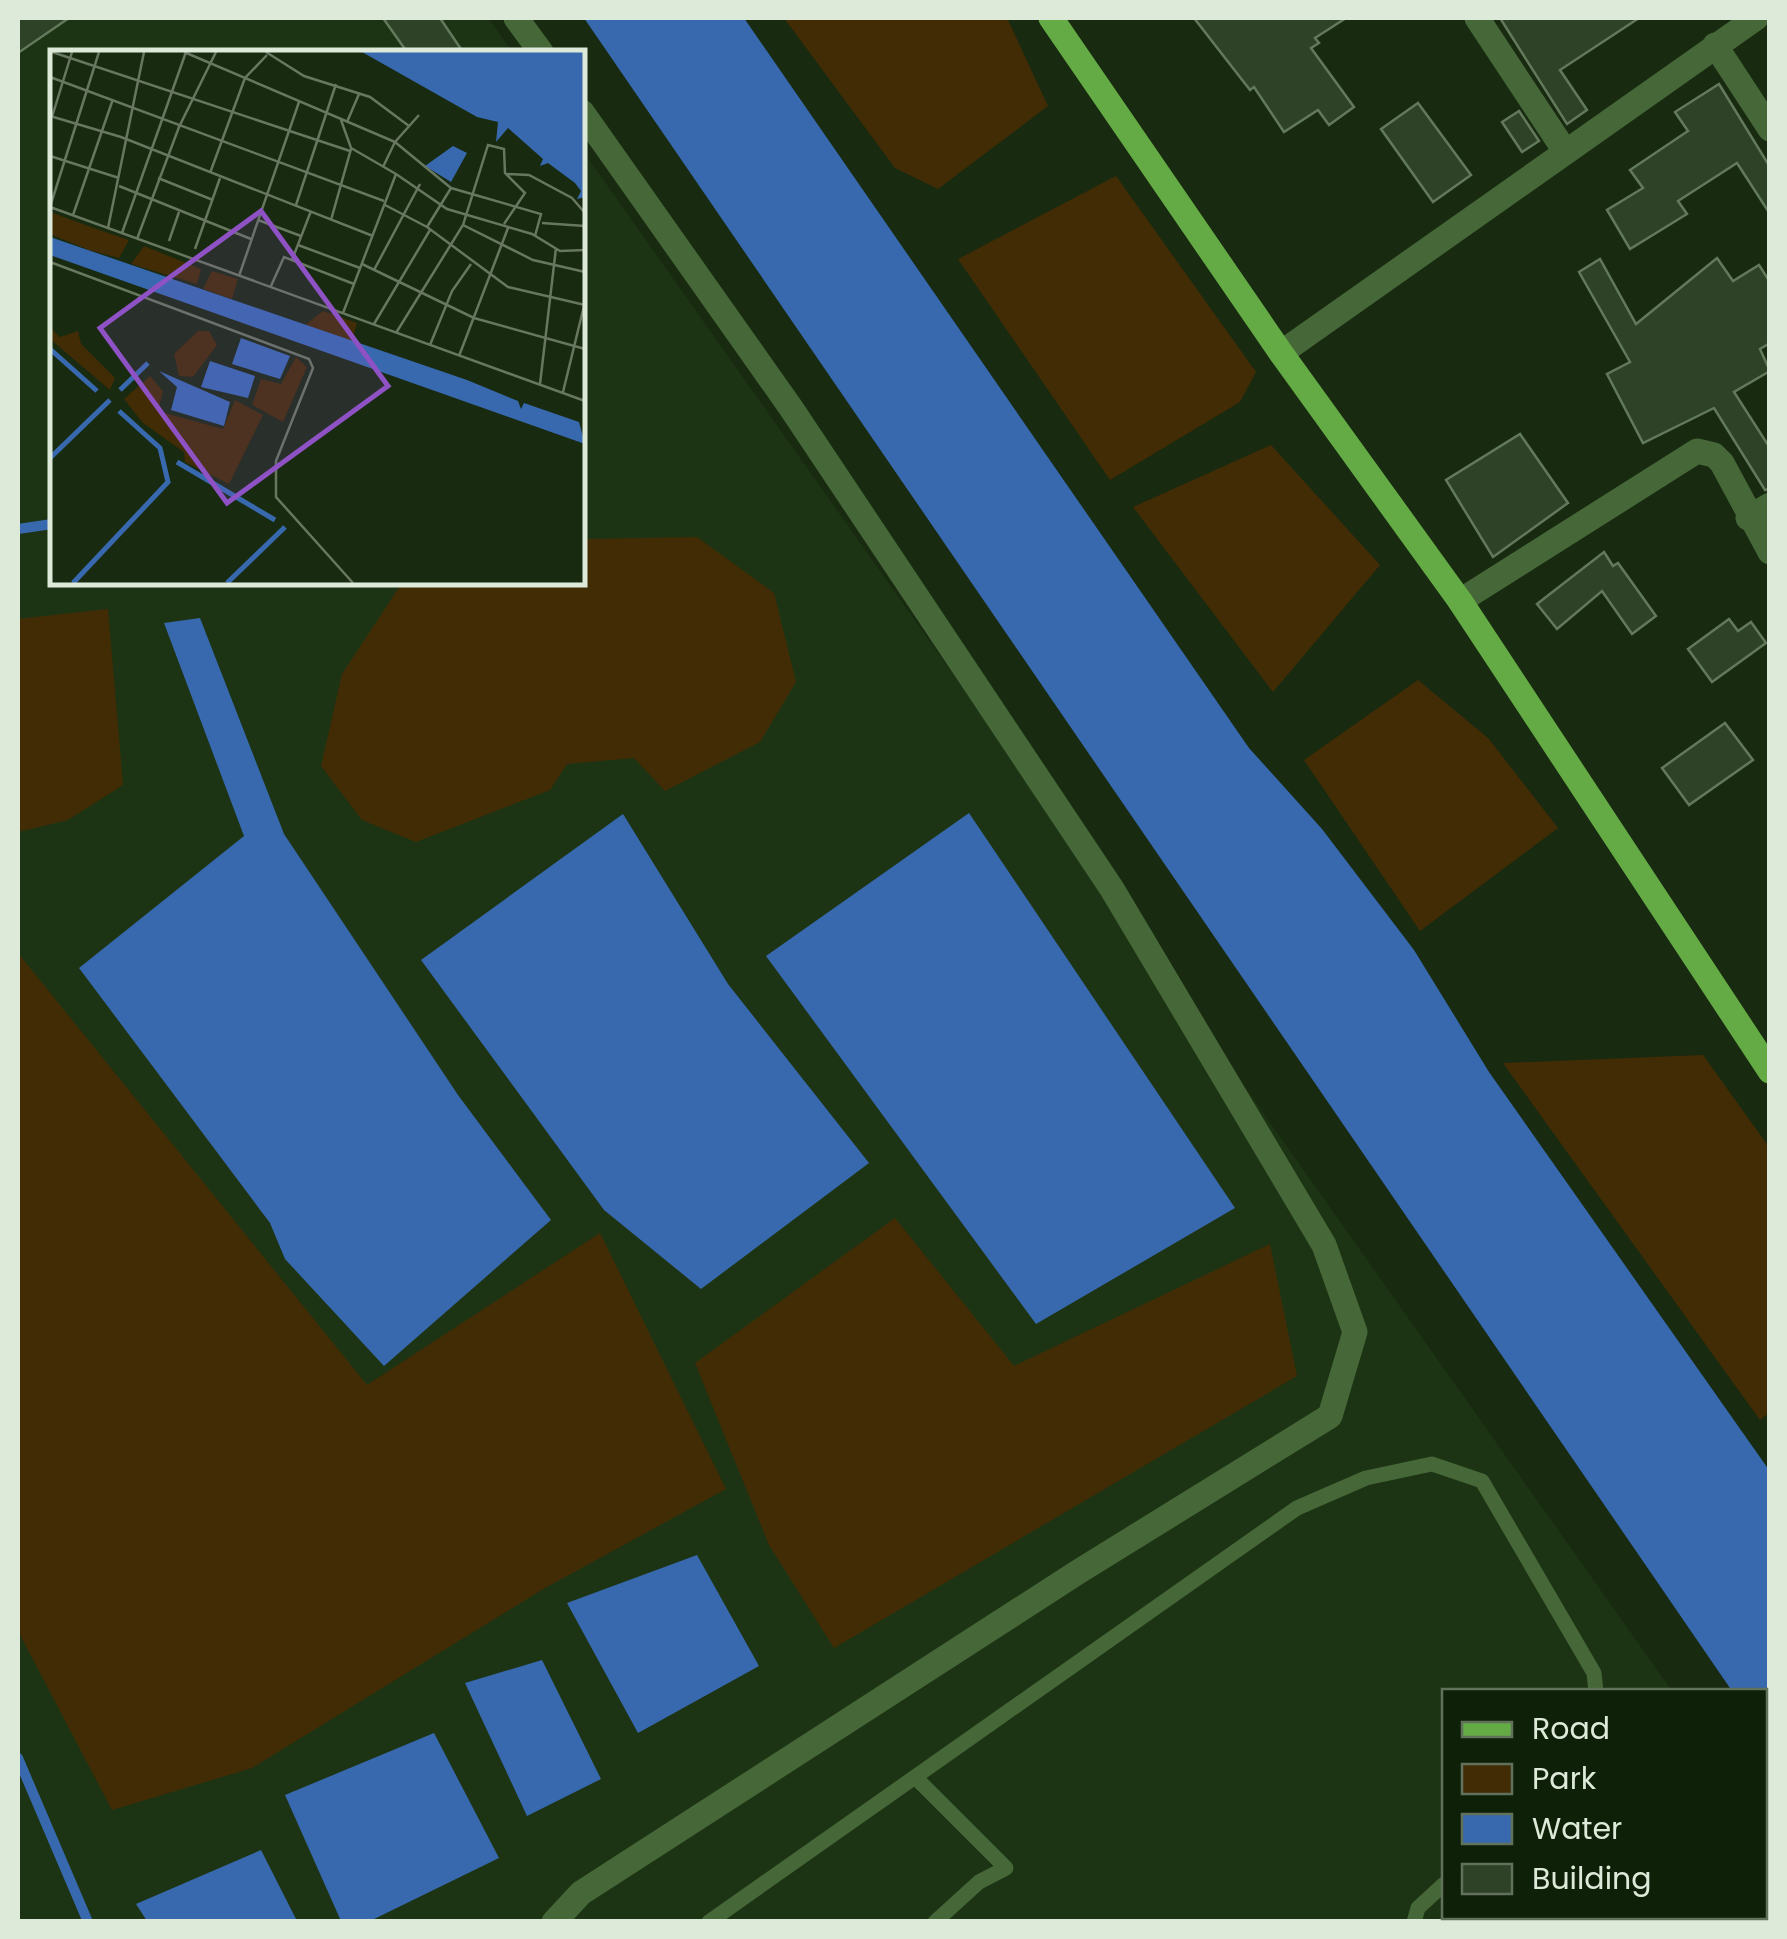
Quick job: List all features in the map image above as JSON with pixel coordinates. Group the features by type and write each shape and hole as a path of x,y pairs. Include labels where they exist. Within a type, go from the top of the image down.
{"main road":[{"path":"1052,18 1281,353 1460,602 1770,1071"}],"street":[{"path":"516,18 540,50"},
{"path":"1477,18 1565,151"},
{"path":"1281,353 1756,18"},
{"path":"1715,45 1770,129"},
{"path":"554,1922 581,1893 1078,1572 1330,1416 1356,1332 1324,1245 1112,889 791,408 585,116"},
{"path":"1460,602 1689,454 1705,451 1722,463 1759,511 1770,552"}],"lane":[{"path":"709,1922 1297,1508 1366,1478 1432,1464 1482,1481 1594,1673 1596,1689"},
{"path":"916,1778 1006,1868 979,1882 935,1922"},
{"path":"1414,1922 1418,1908 1442,1886"}],"shaded area":[{"path":"18,18 488,18 512,50 50,50 50,585 585,585 585,154 1671,1689 1442,1689 1442,1919 1767,1919 1767,1825 1769,1921 18,1921"}],"green space":[{"path":"784,18 1007,18 1048,106 938,189 895,168"},
{"path":"1116,176 1256,372 1240,402 1110,480 958,259"},
{"path":"1271,445 1380,565 1273,692 1133,507"},
{"path":"697,537 774,593 796,682 760,742 665,791 634,758 567,764 550,790 416,842 362,820 321,766 342,674 401,585 585,585 585,539"},
{"path":"108,609 123,785 68,820 18,832 18,619"},
{"path":"1418,680 1488,738 1558,828 1420,931 1304,760"},
{"path":"18,953 367,1385 600,1233 726,1489 545,1588 252,1768 112,1810 18,1631"},
{"path":"1703,1055 1769,1147 1770,1412 1760,1420 1503,1063"},
{"path":"895,1218 1014,1366 1270,1244 1297,1376 834,1648 769,1545 695,1363"}],"water":[{"path":"584,18 744,18 1249,748 1322,829 1414,950 1489,1072 1769,1470 1769,1747 1767,1689 1731,1689"},
{"path":"200,618 284,834 458,1095 551,1220 384,1366 285,1259 270,1223 79,968 244,836 164,623"},
{"path":"969,813 1235,1208 1036,1324 766,956"},
{"path":"623,814 728,984 869,1163 701,1289 604,1210 421,960"},
{"path":"697,1555 759,1666 638,1733 567,1603"},
{"path":"542,1660 601,1779 527,1816 465,1683"},
{"path":"434,1733 499,1858 370,1921 341,1921 285,1795"},
{"path":"261,1850 297,1921 147,1921 136,1904"}],"building":[{"path":"18,18 69,18 18,53"},
{"path":"383,18 440,18 462,50 406,50"},
{"path":"1194,18 1346,18 1315,38 1319,43 1311,48 1354,107 1329,125 1318,110 1284,132 1254,87 1250,90"},
{"path":"1500,18 1639,18 1560,70 1587,110 1567,124"},
{"path":"1719,84 1770,167 1770,214 1737,163 1678,201 1687,214 1630,249 1607,210 1643,188 1630,170 1688,131 1675,112"},
{"path":"1418,103 1471,175 1433,202 1381,129"},
{"path":"1519,111 1539,141 1522,152 1502,122"},
{"path":"1717,258 1733,281 1759,265 1770,282 1770,343 1760,349 1770,371 1734,392 1770,448 1770,489 1765,490 1714,408 1643,443 1607,374 1630,362 1579,272 1600,259 1636,324"},
{"path":"1520,434 1568,503 1493,557 1446,480"},
{"path":"1604,552 1613,566 1618,563 1656,616 1632,634 1602,591 1557,629 1537,604"},
{"path":"1729,619 1738,631 1751,622 1766,643 1712,682 1688,649"},
{"path":"1725,723 1753,760 1689,805 1662,768"}],"waterway":[{"path":"18,529 50,524"},
{"path":"18,1758 88,1922"}]}
